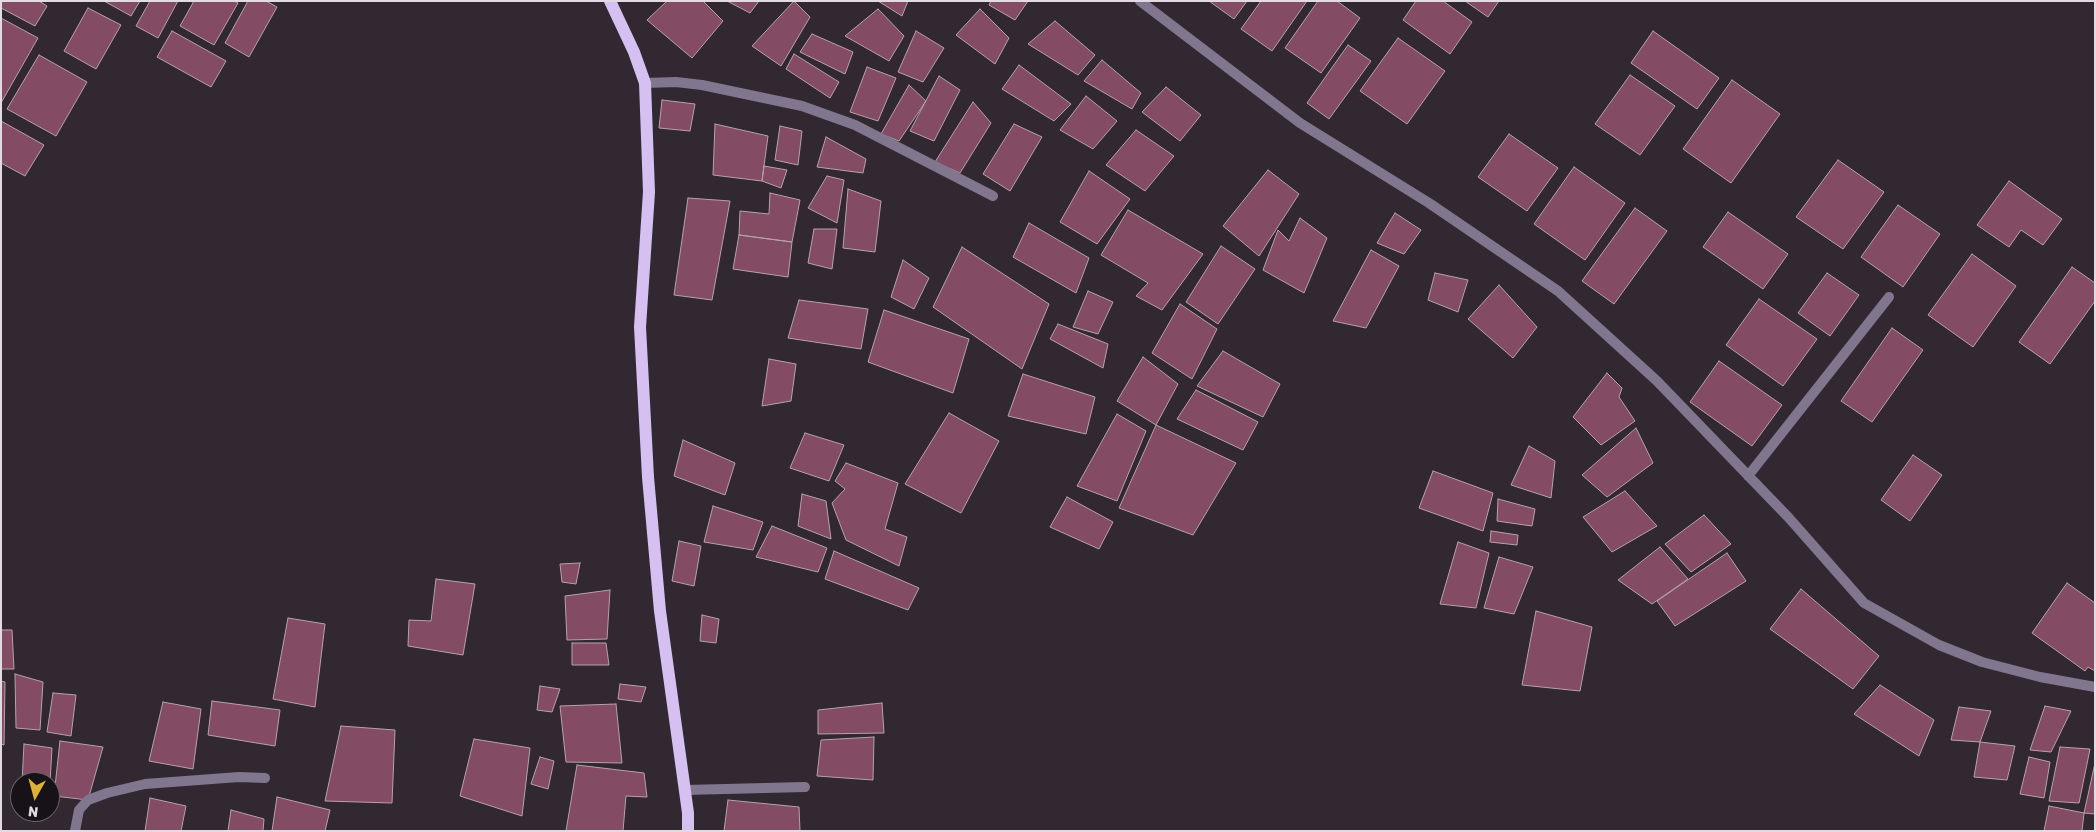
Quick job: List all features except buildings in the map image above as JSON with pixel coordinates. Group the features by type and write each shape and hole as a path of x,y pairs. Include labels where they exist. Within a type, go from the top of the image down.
{"main road":[{"path":"610,1 634,52 645,83 649,192 640,327 648,477 660,611 685,790 688,831"}],"street":[{"path":"1140,1 1300,123 1429,203 1558,291 1657,381 1789,518 1864,603 1884,616 1939,645 1982,662 2040,677 2095,686"},
{"path":"645,83 676,82 702,85 802,106 854,125 993,196"},
{"path":"1748,476 1889,297"},
{"path":"75,831 79,810 88,800 107,793 145,784 238,777 265,778"},
{"path":"685,790 805,787"}]}
